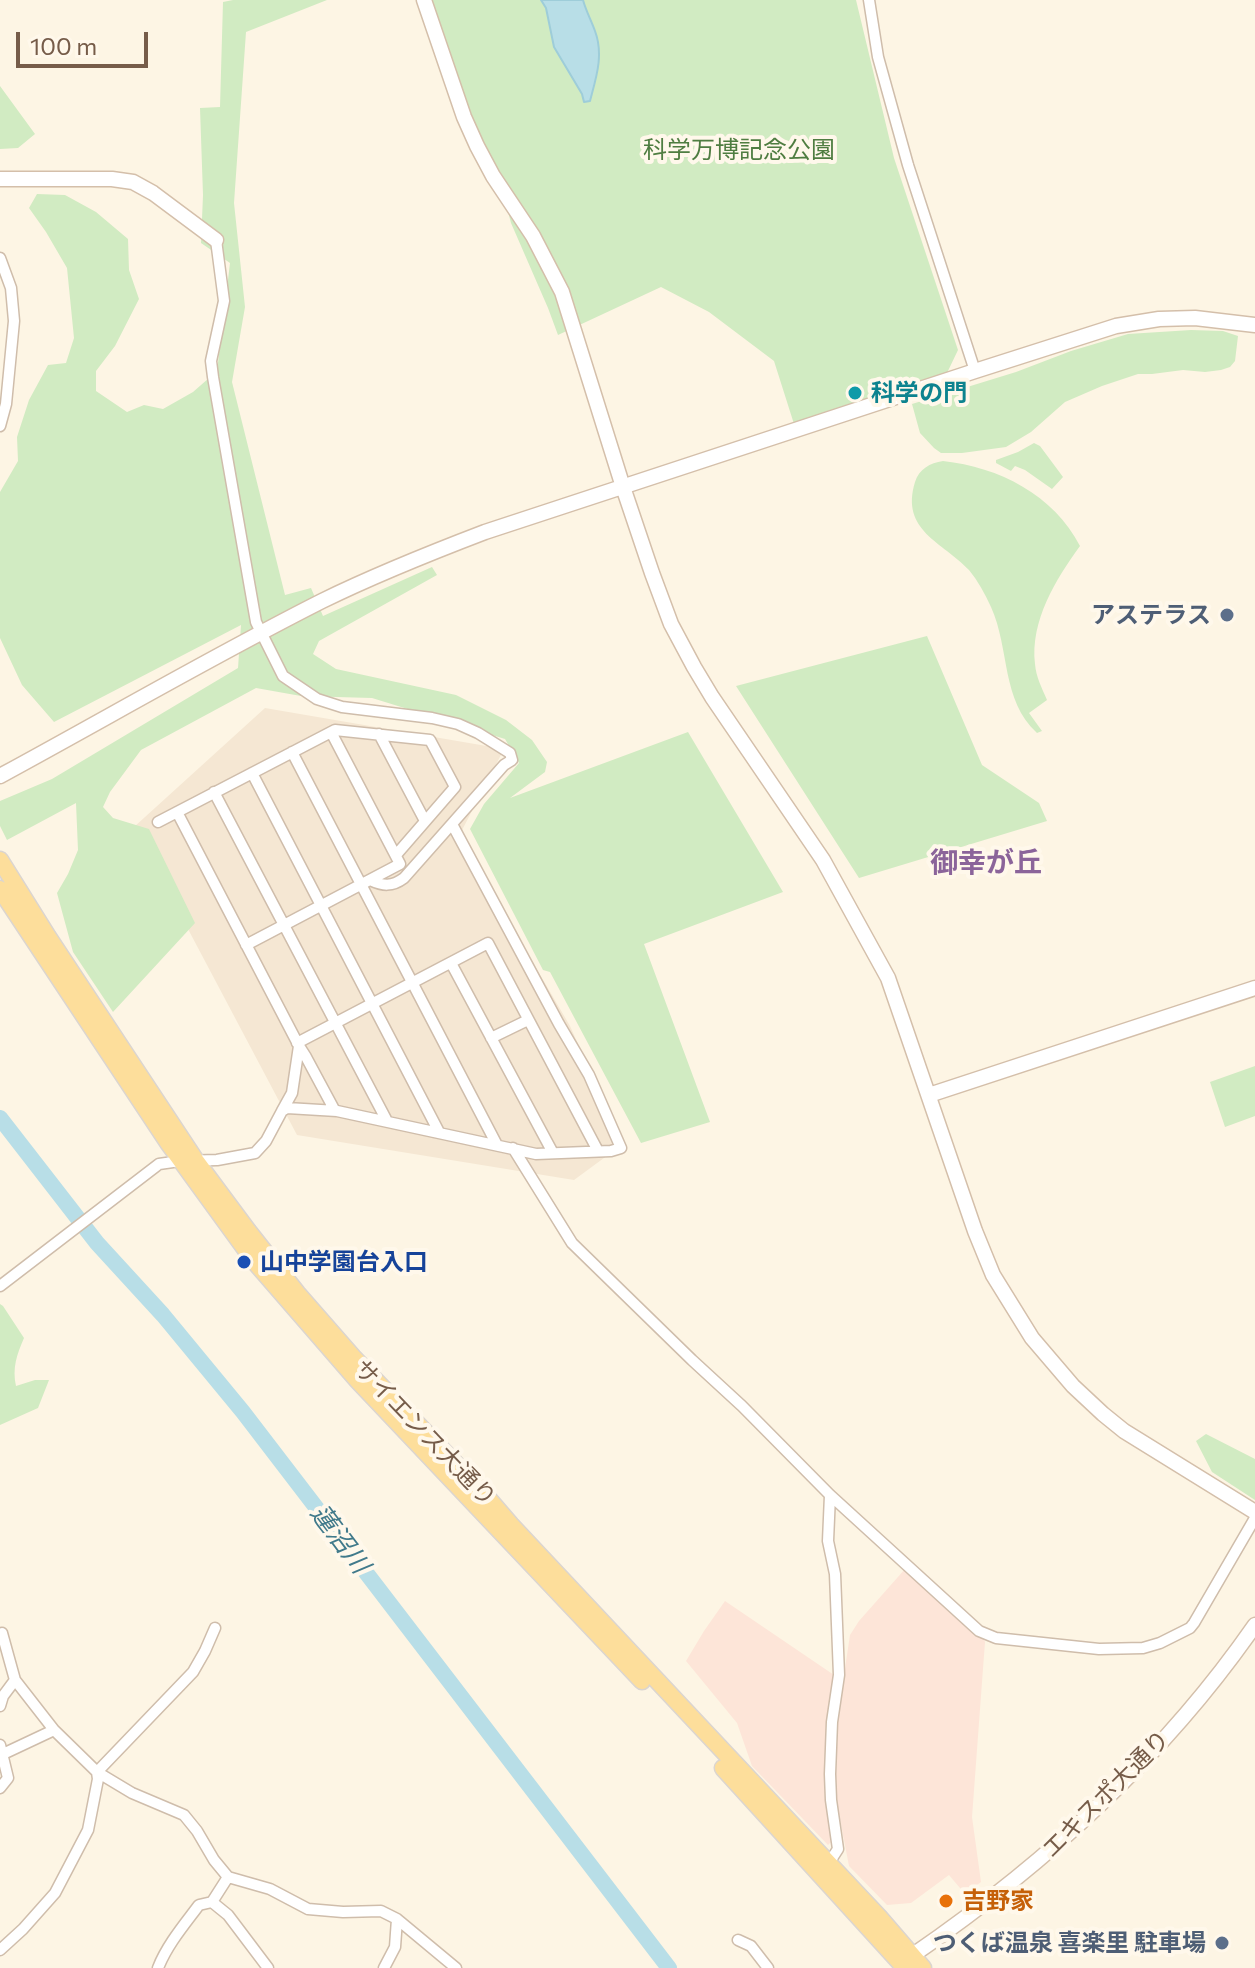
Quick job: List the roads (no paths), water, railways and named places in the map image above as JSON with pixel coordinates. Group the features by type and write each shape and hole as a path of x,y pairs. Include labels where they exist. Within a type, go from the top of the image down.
{"main road":[{"name":"サイエンス大通り","path":"0,860 188,1161"},
{"name":"サイエンス大通り","path":"0,889 188,1161 297,1293 353,1357 728,1757 907,1964"}],"street":[{"path":"424,0 477,146 533,236 562,292 623,487 671,624 712,697 823,860 888,978 975,1231 999,1284 1032,1338 1073,1386 1124,1431 1255,1512"},
{"path":"869,0 878,57 908,165 975,371"},
{"path":"0,179 112,179 133,182 153,193 216,240 224,301 212,369 256,622 283,676 317,699 342,707 458,724 510,753 512,760 504,765 404,878 391,885 365,882"},
{"path":"0,258 11,288 14,321 4,376 6,404 0,426"},
{"path":"0,776 260,633 435,551 485,532 1116,326 1195,318 1255,325"},
{"path":"158,822 335,730 430,740 455,787 396,855"},
{"path":"246,945 400,864 331,732"},
{"path":"379,734 425,821"},
{"path":"292,752 365,882 412,983 497,1145"},
{"path":"252,773 439,1132"},
{"path":"214,792 387,1121"},
{"path":"177,812 335,1111"},
{"path":"282,1111 287,1108 335,1111 536,1154 621,1148 589,1075 452,824"},
{"path":"298,1045 488,943 598,1151"},
{"path":"451,963 553,1153"},
{"path":"929,1095 1255,988"},
{"path":"491,1038 528,1020"},
{"path":"0,1286 159,1164 217,1160 255,1153 266,1141 292,1093 298,1045"},
{"path":"513,1148 572,1243 830,1495 979,1631 996,1638 1099,1649 1143,1648 1160,1643 1190,1628 1255,1518"},
{"path":"824,1868 838,1849 830,1774 832,1722 839,1675 835,1574 828,1541 830,1495"},
{"name":"エキスポ大通り","path":"907,1964 1028,1870 1128,1777 1185,1714 1255,1625"},
{"path":"97,1772 193,1672 215,1628"},
{"path":"0,1634 15,1680 54,1730 97,1772 132,1793 184,1815 228,1877 270,1889 308,1909 381,1911 397,1919 456,1968"},
{"path":"0,1706 15,1680"},
{"path":"0,1788 8,1778 1,1750 54,1730"},
{"path":"0,1950 23,1929 61,1882 88,1830 97,1772"},
{"path":"158,1968 175,1937 199,1905 212,1902 228,1877"},
{"path":"212,1902 228,1915 268,1968"},
{"path":"384,1968 395,1947 397,1919"},
{"path":"738,1940 751,1946 768,1968"}],"water":[{"path":"541,0 583,0 599,49 590,101 584,102 554,47 546,8"}],"waterway":[{"name":"蓮沼川","path":"0,1118 97,1243 163,1315 243,1412 669,1968"}],"place":[{"name":"科学の門","path":"855,393"},
{"name":"アステラス","path":"1227,615"},
{"name":"山中学園台入口","path":"244,1262"},
{"name":"吉野家","path":"946,1901"},
{"name":"つくば温泉 喜楽里 駐車場","path":"1222,1943"}],"district":[{"name":"御幸が丘","path":"986,863"}],"park label":[{"name":"科学万博記念公園","path":"739,150"}]}
